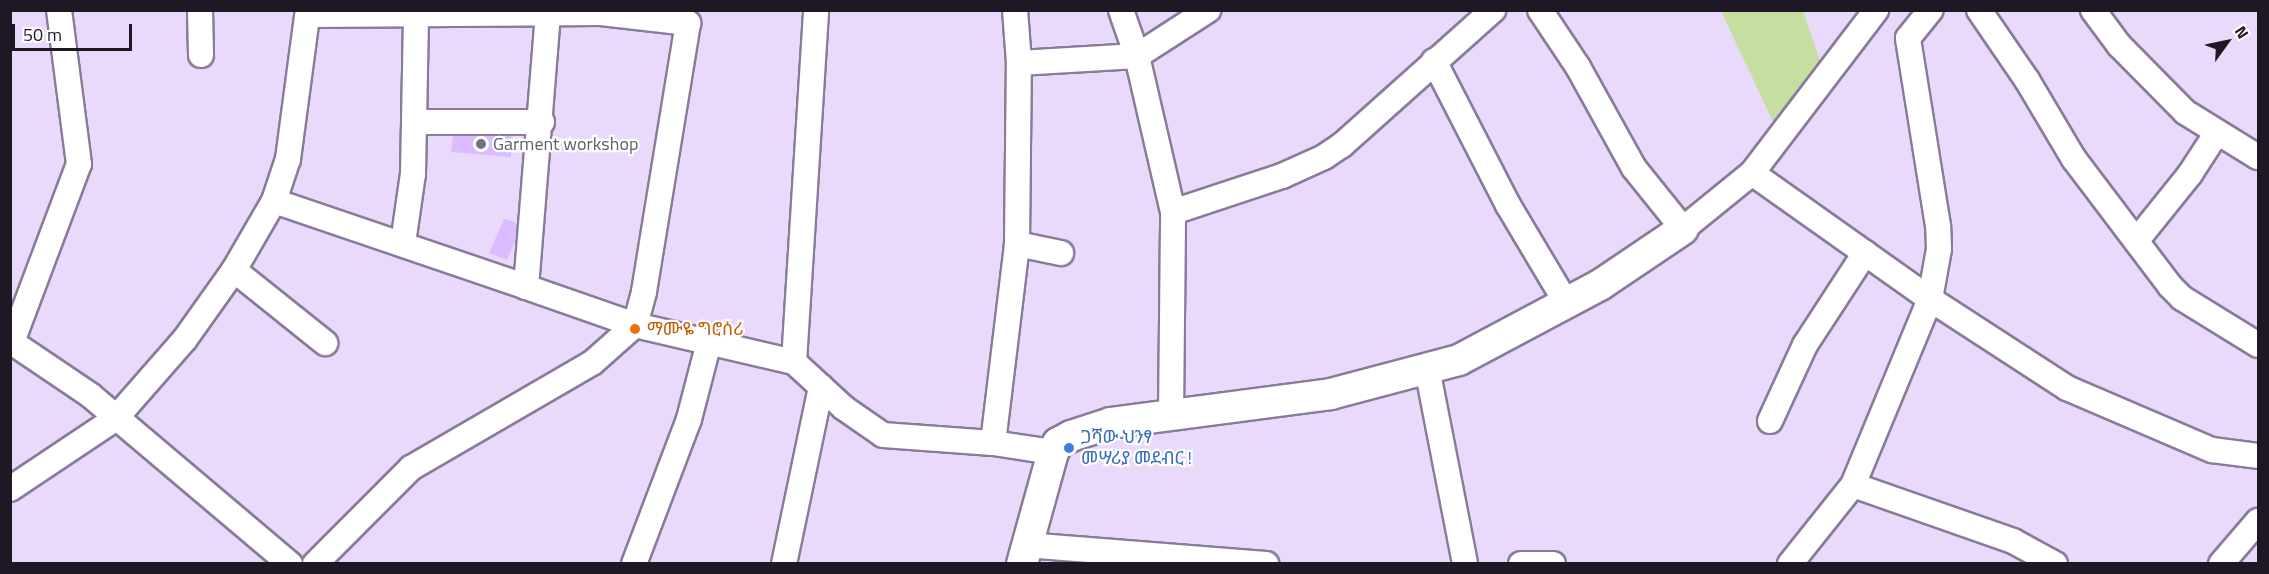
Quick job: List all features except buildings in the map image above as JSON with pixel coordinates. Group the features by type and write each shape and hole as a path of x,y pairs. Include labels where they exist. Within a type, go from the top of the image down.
{"main road":[{"path":"1024,554 1053,452 1058,443 1071,436 1111,423 1331,394 1459,360 1567,304 1683,229"}],"street":[{"path":"59,10 79,164 11,341 59,372 290,564"},
{"path":"200,10 201,55"},
{"path":"795,362 816,10"},
{"path":"993,443 1017,244 1019,63 1015,10"},
{"path":"1121,10 1137,56 1173,212 1171,415"},
{"path":"1019,63 1137,56 1208,10"},
{"path":"1173,212 1282,176 1324,157 1342,145 1493,10"},
{"path":"1540,10 1578,67 1634,168 1683,229 1752,173 1875,10"},
{"path":"1790,564 1853,485 1930,299 1939,249 1938,226 1908,38 1930,10"},
{"path":"1979,10 2027,80 2074,159 2182,298 2259,345"},
{"path":"2093,10 2153,82 2216,134 2258,153"},
{"path":"10,489 115,419 172,356 234,270 274,201 288,159 308,13 416,16 548,14 690,17 644,292 635,325 592,363 411,468 315,564"},
{"path":"526,287 542,122 548,14"},
{"path":"404,243 414,122 416,16"},
{"path":"1434,61 1508,206 1567,304"},
{"path":"414,122 542,122"},
{"path":"2137,240 2190,174 2216,134"},
{"path":"1752,173 1930,299 2067,388 2112,410 2212,450 2259,456"},
{"path":"274,201 404,243 635,325 795,362 861,422 884,435 993,443 1053,452"},
{"path":"1017,244 1061,252"},
{"path":"1770,421 1805,345 1865,253"},
{"path":"234,270 325,343"},
{"path":"634,564 689,419 709,342"},
{"path":"1427,368 1465,564"},
{"path":"784,564 821,387"},
{"path":"1853,485 2013,541 2055,564"},
{"path":"2221,564 2259,521"},
{"path":"1024,554 1266,564"},
{"path":"1521,564 1553,564"}],"green space":[{"path":"1721,11 1803,11 1821,64 1775,126"}],"place":[{"name":"Garment workshop","path":"481,144"},
{"name":"ማሙዬ ግሮሰሪ","path":"635,329"},
{"name":"ጋሻው ህንፃ መሣሪያ መደብር !","path":"1069,448"}]}
